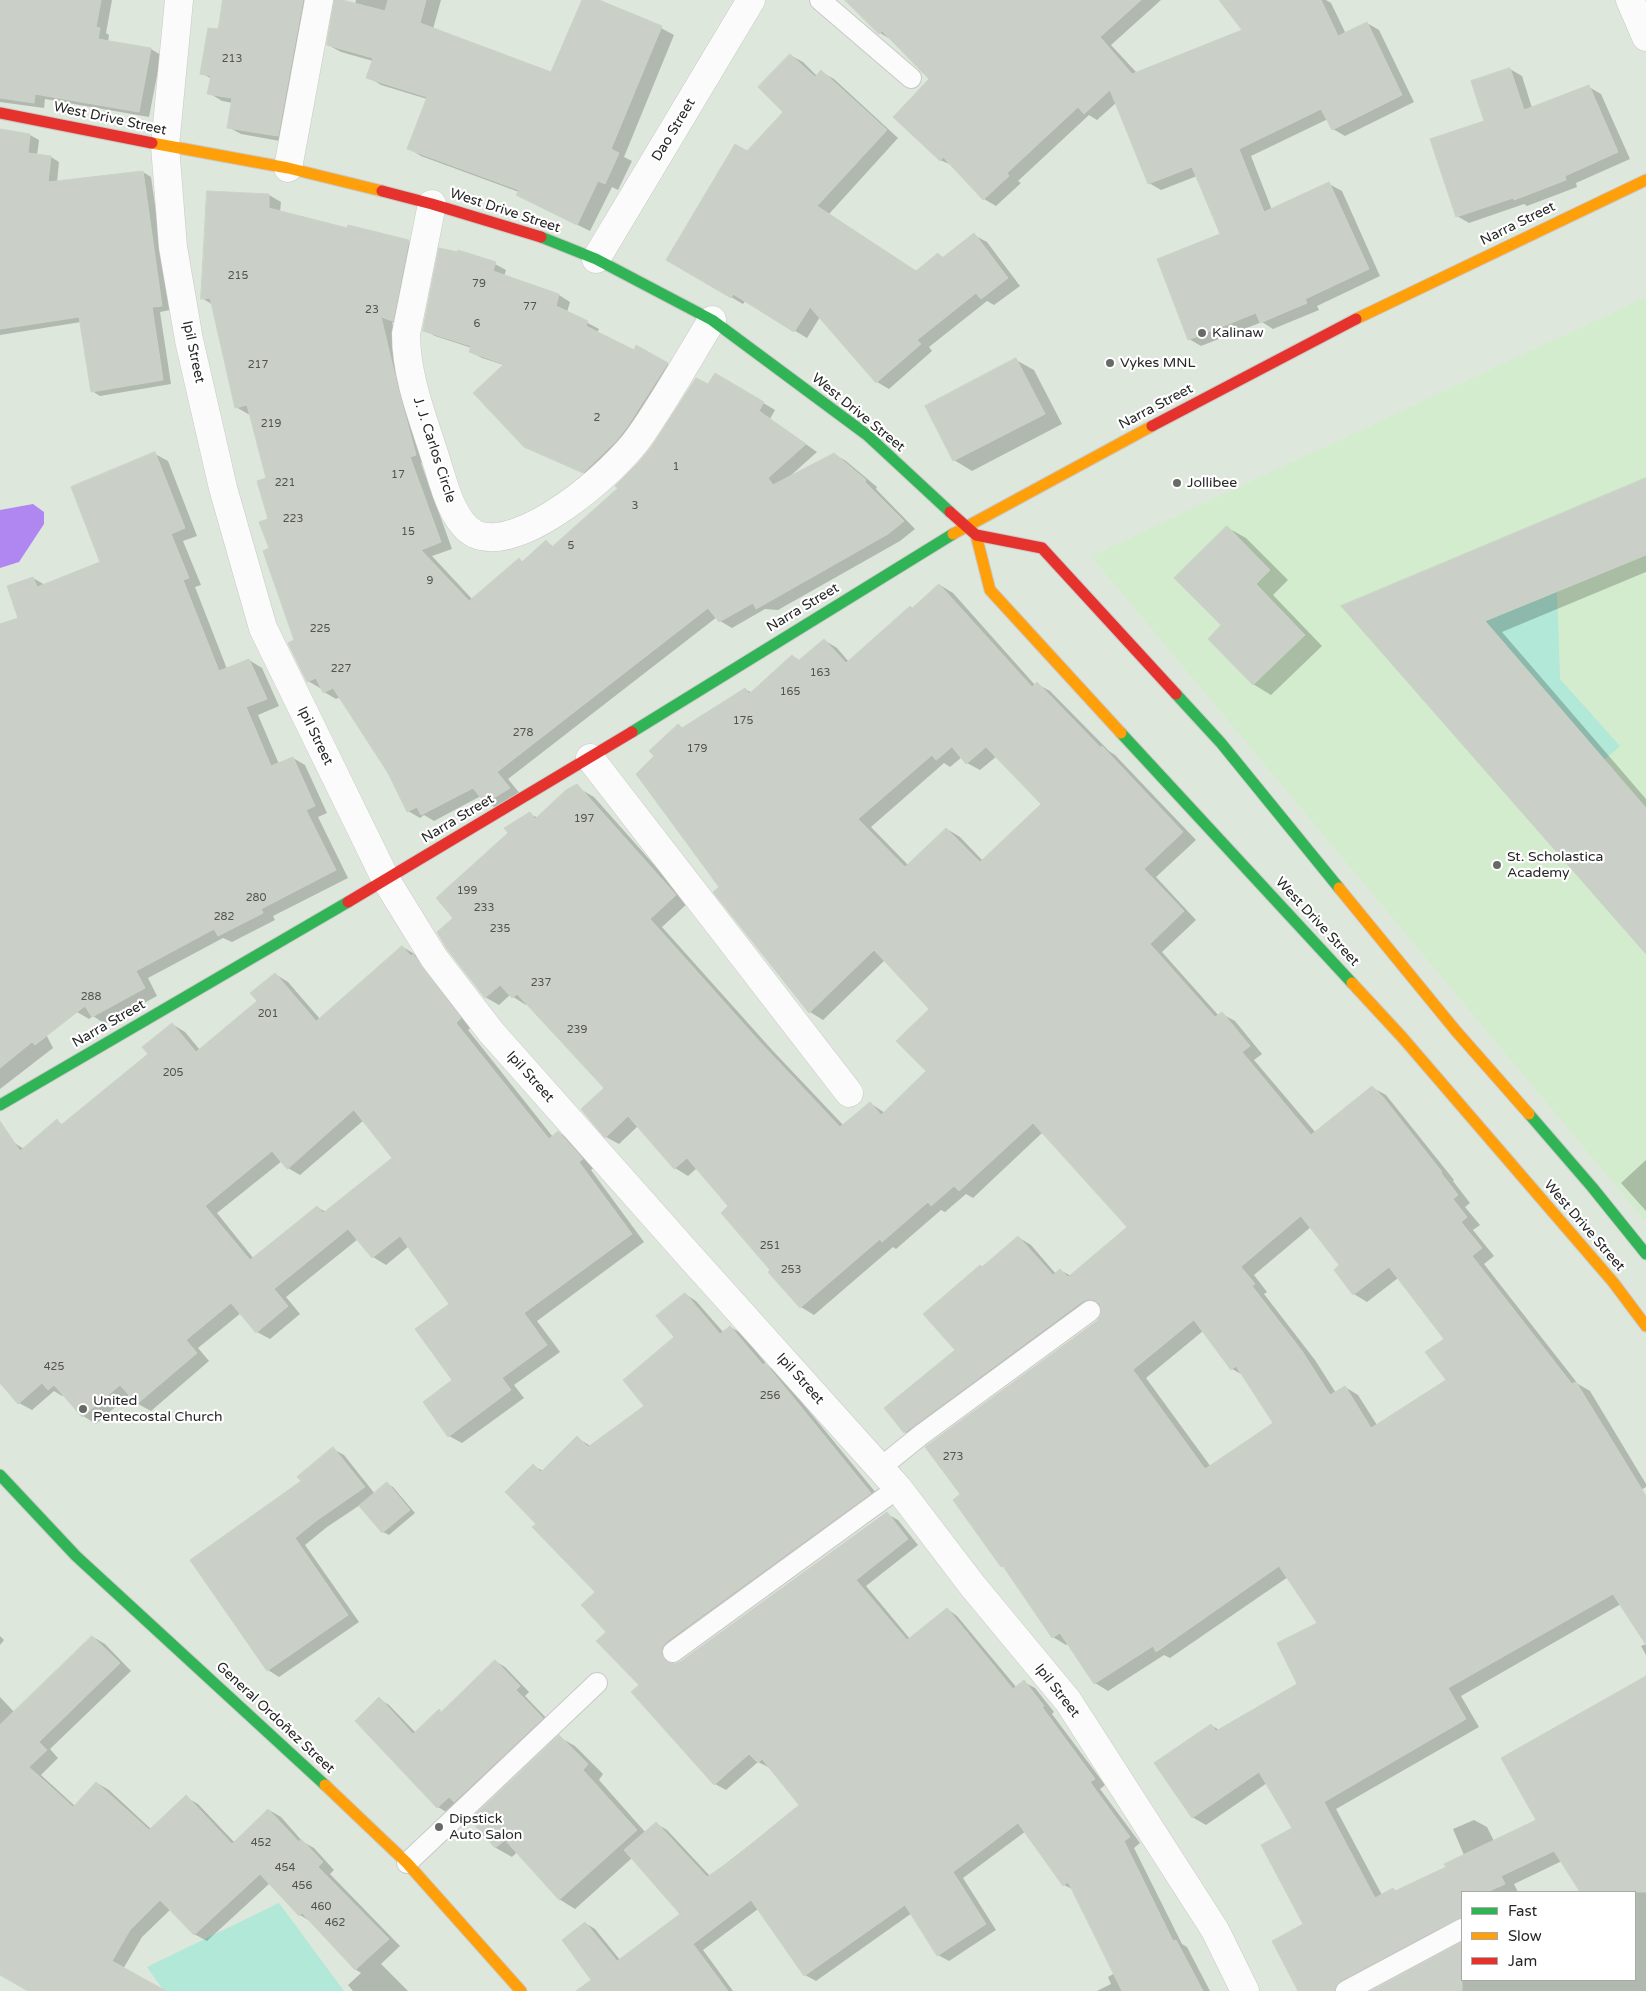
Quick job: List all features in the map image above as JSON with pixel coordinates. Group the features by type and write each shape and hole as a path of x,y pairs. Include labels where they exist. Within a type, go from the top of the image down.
{"street":[{"name":"Ipil Street","path":"179,0 165,146 173,247 189,340 223,488 262,628 386,880 434,958 491,1032 898,1488 972,1585 1068,1701 1215,1930 1246,1991"},
{"path":"288,168 319,0"},
{"name":"Dao Street","path":"596,259 751,0"},
{"path":"1630,0 1646,37"},
{"name":"West Drive Street","path":"0,113 288,168 432,204 529,232 596,259 712,320 867,435 976,536 990,590 1402,1037 1613,1282 1646,1326"},
{"name":"Narra Street","path":"0,1105 386,880 590,758 966,526 1326,333 1646,180"},
{"name":"J. J. Carlos Circle","path":"432,204 406,334 406,356 411,379 448,499 460,521 474,534 495,538 517,533 548,518 596,482 639,438 712,320"},
{"name":"West Drive Street","path":"976,536 1042,548 1221,743 1456,1031 1592,1187 1646,1254"},
{"path":"590,758 849,1093"},
{"name":"General Ordoñez Street","path":"0,1475 76,1556 407,1863 522,1991"}],"lane":[{"path":"820,0 911,78"},
{"path":"880,1468 921,1435 1090,1311"},
{"path":"673,1652 898,1488"},
{"path":"407,1863 597,1683"},
{"path":"1346,1991 1461,1930"}],"shaded area":[{"name":"St. Scholastica Academy","path":"1646,297 1646,1222 1091,556"},
{"path":"33,504 44,512 44,524 19,562 0,568 0,510"},
{"path":"1557,592 1560,679 1620,746 1604,760 1485,621"},
{"path":"279,1903 344,1991 164,1991 147,1967"}],"building":[{"path":"0,0 101,0 96,27 100,28 98,39 151,48 139,112 35,94 34,103 0,98"},
{"path":"223,0 303,0 278,136 227,128 232,98 207,94 211,76 200,74 208,28 218,29"},
{"path":"334,0 342,0 385,11 388,0 426,0 420,23 551,72 582,0 599,0 662,26 611,149 619,153 605,184 598,181 577,225 516,195 519,190 407,149 427,97 366,78 373,58 327,45"},
{"path":"845,0 1141,0 1100,37 1132,74 1242,30 1219,0 1321,0 1338,36 1367,22 1402,95 1332,130 1321,109 1239,149 1264,212 1329,182 1369,269 1305,299 1307,303 1260,323 1256,313 1188,340 1157,259 1220,234 1192,167 1148,184 1110,90 1084,114 1078,107 1007,173 1009,176 983,200 943,157 940,161 893,117 929,79 882,31 879,34"},
{"path":"790,54 815,77 821,70 887,130 817,206 916,271 938,253 942,258 974,233 1008,278 981,299 976,293 917,340 921,344 876,383 810,307 794,332 733,294 731,298 666,260 735,144 747,151 783,112 758,87"},
{"path":"1510,68 1524,110 1589,85 1618,152 1565,176 1566,180 1514,200 1513,198 1456,217 1430,139 1484,121 1471,81"},
{"path":"0,129 30,134 28,153 51,156 48,182 143,171 162,306 152,307 163,380 91,392 79,317 0,329"},
{"path":"207,191 269,194 269,208 347,228 348,225 409,240 393,321 381,317 416,455 410,457 441,542 421,550 469,601 519,558 522,562 546,540 552,547 618,488 615,486 652,446 696,378 708,384 715,373 764,402 759,411 806,444 768,478 773,485 834,453 866,480 865,482 904,521 888,534 756,609 753,603 719,622 708,608 497,772 510,788 485,803 473,788 421,815 417,807 407,812 388,773 333,688 323,693 316,678 307,682 288,643 294,640 263,551 269,548 259,522 268,519 257,481 266,478 247,405 235,408 210,298 201,299"},
{"path":"439,248 458,252 458,250 496,262 493,271 559,294 556,306 588,321 586,326 634,350 636,345 668,363 627,427 616,441 583,473 524,447 473,393 504,364 469,352 471,346 423,331"},
{"path":"1016,358 1045,414 953,461 925,406"},
{"path":"155,452 185,528 171,534 189,578 183,580 219,671 249,659 267,699 246,707 271,766 293,757 315,806 306,810 336,870 261,909 263,913 218,936 214,929 136,971 145,988 92,1017 85,1006 35,1045 32,1042 0,1068 0,624 18,618 7,586 33,577 37,587 100,562 71,487"},
{"path":"1646,478 1646,555 1485,621 1646,808 1646,954 1341,606"},
{"path":"1227,526 1270,570 1256,584 1305,635 1253,685 1208,639 1221,625 1174,578"},
{"path":"939,584 1032,687 1037,682 1101,748 1102,746 1183,832 1144,869 1184,911 1150,944 1215,1017 1222,1012 1250,1046 1242,1052 1311,1135 1372,1086 1383,1097 1458,1195 1453,1199 1467,1217 1461,1222 1482,1248 1472,1256 1572,1384 1576,1382 1646,1496 1646,1645 1613,1594 1448,1688 1466,1719 1324,1802 1375,1898 1393,1888 1395,1891 1446,1867 1444,1864 1536,1820 1501,1758 1646,1676 1646,1892 1579,1891 1554,1851 1501,1876 1505,1884 1489,1891 1461,1891 1461,1917 1340,1981 1334,1991 1298,1991 1272,1941 1303,1924 1261,1845 1292,1828 1259,1772 1192,1818 1154,1763 1211,1724 1216,1731 1297,1684 1277,1643 1317,1623 1279,1566 1156,1652 1153,1646 1094,1684 1060,1633 1052,1638 1003,1566 1001,1567 953,1500 960,1494 925,1447 1097,1321 1101,1315 1100,1304 1094,1300 1088,1299 1083,1301 904,1433 884,1408 955,1350 923,1314 980,1265 982,1267 1018,1236 1053,1275 1060,1269 1068,1277 1127,1227 1033,1123 959,1191 954,1186 931,1206 928,1202 882,1242 880,1239 800,1308 768,1272 770,1270 721,1213 728,1206 687,1158 674,1169 628,1116 605,1138 581,1109 604,1088 517,994 512,998 500,985 485,998 447,949 437,932 453,918 436,898 508,833 504,828 530,812 535,819 566,790 577,784 676,895 650,919 760,1042 840,1127 870,1102 881,1115 926,1071 896,1041 929,1009 874,950 809,1013 713,892 719,887 636,774 654,756 649,751 678,724 682,728 745,688 749,694 792,655 798,661 824,639 846,663 910,606 912,608","holes":["952,747 966,764 986,747 1041,804 980,862 946,828 905,867 858,819 932,755 936,760","1301,1216 1339,1265 1334,1270 1353,1295 1389,1267 1444,1339 1425,1352 1446,1380 1371,1428 1345,1386 1330,1395 1302,1351 1252,1286 1255,1284 1241,1267","1194,1320 1231,1370 1236,1366 1273,1423 1205,1469 1133,1370"]},
{"path":"402,946 411,956 413,954 461,1018 456,1023 549,1139 558,1131 583,1159 579,1162 632,1234 524,1313 547,1345 502,1378 511,1390 448,1437 423,1402 452,1380 415,1329 449,1304 400,1236 372,1258 348,1229 274,1289 288,1306 256,1333 231,1303 186,1340 197,1353 137,1404 120,1385 82,1417 54,1385 48,1390 42,1383 18,1404 0,1383 0,1121 20,1151 57,1119 61,1125 148,1054 142,1047 172,1023 196,1052 257,1001 250,993 275,973 316,1021","holes":["354,1110 392,1158 323,1213 317,1206 250,1260 205,1206 272,1151 287,1169"]},
{"path":"685,1293 720,1334 730,1326 763,1365 766,1364 871,1493 666,1642 662,1647 661,1653 664,1659 674,1664 680,1662 887,1512 908,1539 856,1580 907,1640 947,1608 1013,1689 1024,1680 1095,1779 1090,1782 1130,1837 1124,1841 1173,1941 1176,1940 1203,1991 1122,1991 1068,1882 1063,1886 1018,1823 953,1872 986,1924 937,1956 905,1905 804,1976 751,1900 693,1944 728,1991 576,1991 591,1980 562,1940 585,1922 617,1961 680,1914 624,1850 656,1822 707,1877 733,1859 799,1805 762,1759 758,1763 749,1754 714,1785 631,1692 639,1685 596,1641 606,1632 581,1605 595,1592 532,1527 536,1524 505,1492 533,1464 541,1472 577,1436 588,1447 644,1406 623,1380 674,1337 656,1316"},
{"path":"333,1447 365,1487 295,1538 348,1615 267,1671 190,1560 301,1481 297,1477"},
{"path":"387,1482 410,1510 382,1533 359,1506"},
{"path":"92,1636 120,1663 39,1742 47,1750 29,1767 73,1807 96,1782 149,1830 186,1795 232,1844 268,1809 299,1842 301,1839 323,1862 318,1867 389,1939 355,1970 302,1913 299,1916 260,1874 194,1935 160,1900 130,1930 112,1961 166,1991 28,1991 0,1975 0,1725"},
{"path":"495,1660 520,1686 516,1690 543,1718 454,1802 449,1797 437,1808 355,1721 379,1697 413,1734 439,1709 441,1712"},
{"path":"559,1735 588,1764 583,1770 637,1830 559,1900 505,1840 495,1848 470,1820"},
{"path":"1461,1943 1462,1991 1371,1991"}],"traffic: fast":[{"path":"541,237 596,259 712,320 867,435 950,512"},
{"path":"632,732 953,534"},
{"path":"1176,694 1221,743 1339,888"},
{"path":"1121,733 1352,983"},
{"path":"0,1105 348,902"},
{"path":"1529,1114 1592,1187 1646,1254"},
{"path":"0,1475 76,1556 325,1785"}],"traffic: slow":[{"path":"152,143 288,168 382,191"},
{"path":"1356,319 1646,180"},
{"path":"953,534 1152,426"},
{"path":"976,535 990,590 1121,733"},
{"path":"1339,888 1456,1031 1529,1114"},
{"path":"1352,983 1402,1037 1613,1282 1646,1326"},
{"path":"325,1785 407,1863 521,1991"}],"traffic: jam":[{"path":"0,113 152,143"},
{"path":"382,191 541,237"},
{"path":"1152,426 1356,319"},
{"path":"950,512 976,535 1042,548 1176,694"},
{"path":"348,902 632,732"}],"place":[{"name":"Kalinaw","path":"1202,333"},
{"name":"Vykes MNL","path":"1110,363"},
{"name":"Jollibee","path":"1177,483"},
{"name":"St. Scholastica Academy","path":"1497,865"},
{"name":"United Pentecostal Church","path":"83,1409"},
{"name":"Dipstick Auto Salon","path":"439,1827"}]}
